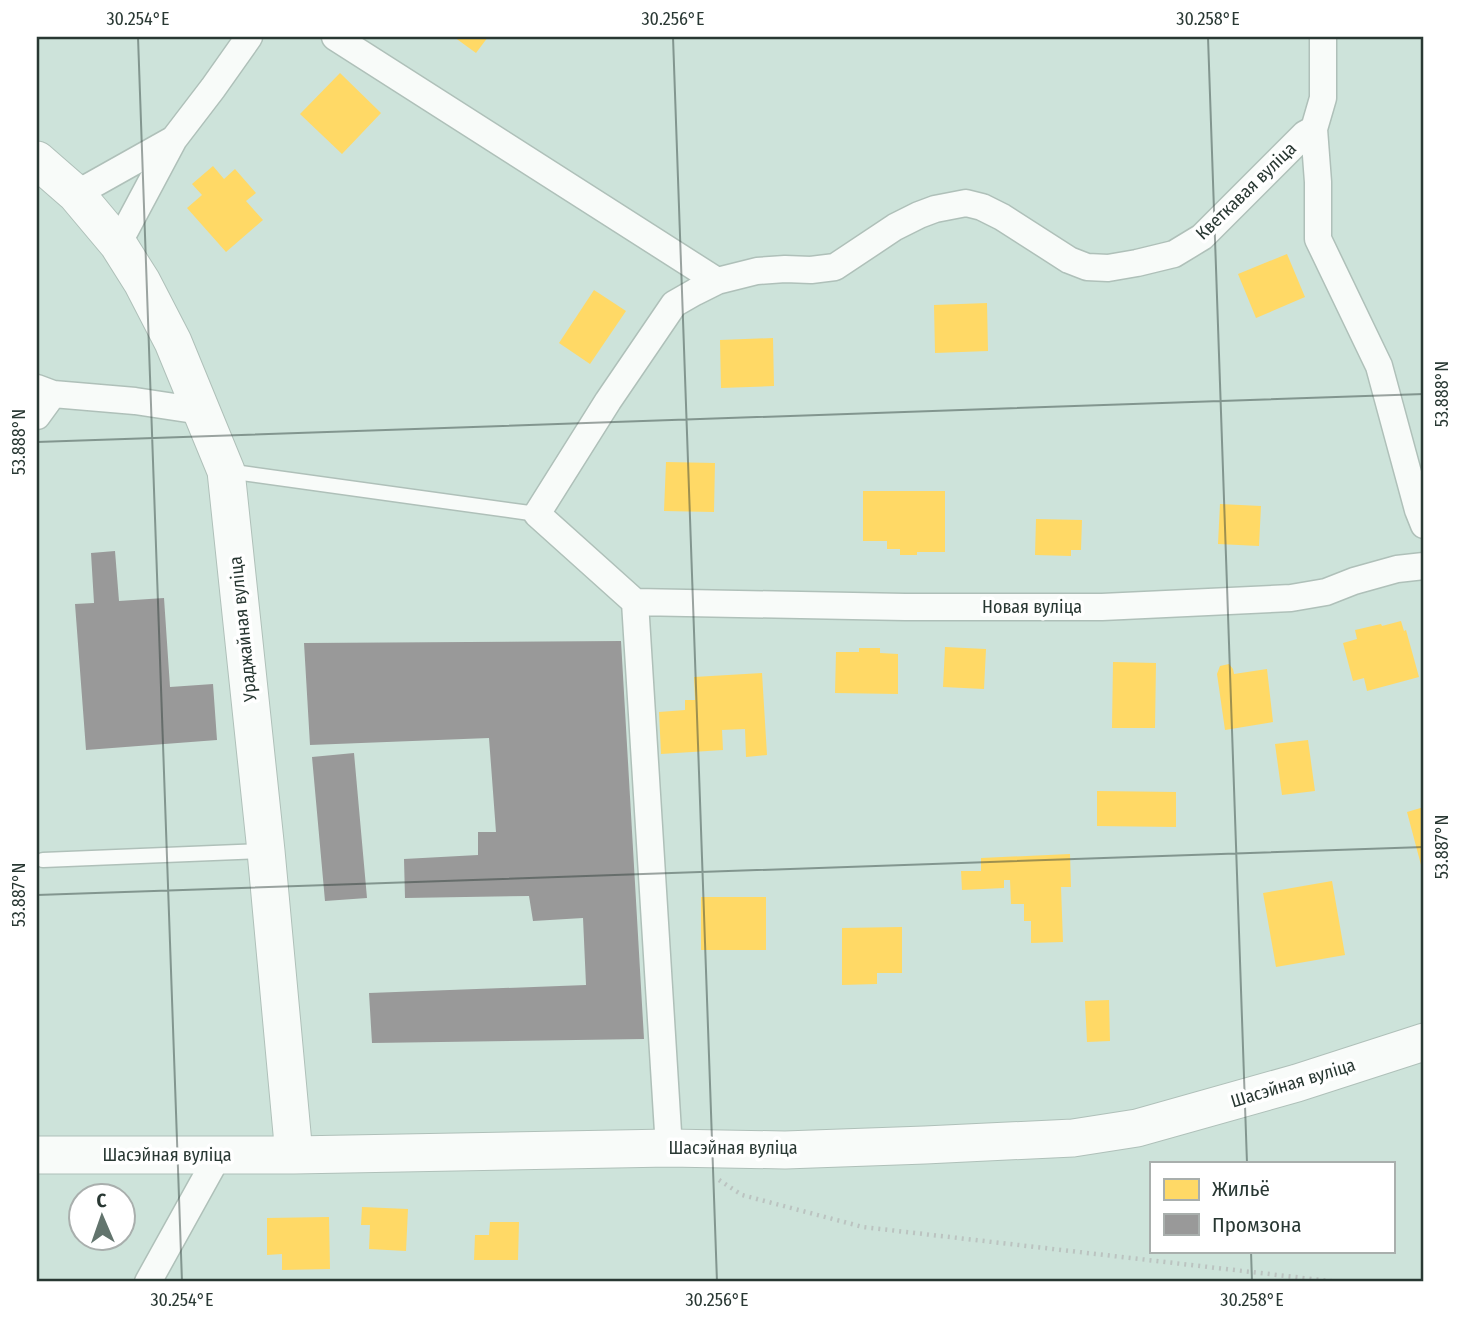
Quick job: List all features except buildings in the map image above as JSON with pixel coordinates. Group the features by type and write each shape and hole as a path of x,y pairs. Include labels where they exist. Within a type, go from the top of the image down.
{"main road":[{"name":"Ураджайная вуліца","path":"37,160 76,194 118,244 142,282 173,342 226,471 267,851 295,1155"},
{"name":"Шасэйная вуліца","path":"37,1155 295,1155 669,1148 785,1150 1073,1138 1137,1128 1297,1083 1421,1043"}],"street":[{"path":"118,244 174,139 249,37"},
{"path":"335,37 717,281"},
{"path":"1323,37 1323,98 1314,129 1318,239 1378,366 1424,525"},
{"name":"Кветкавая вуліца","path":"537,514 608,401 674,304 717,281 757,271 835,267 895,227 919,215 966,203 1002,217 1069,260 1087,267 1108,268 1174,254 1202,237 1305,134 1314,129"},
{"path":"76,194 174,139"},
{"path":"37,416 45,391 201,411"},
{"path":"537,514 635,602 669,1148"},
{"name":"Новая вуліца","path":"635,602 905,607 1102,607 1291,598 1326,592 1396,569 1424,566"},
{"path":"148,1282 219,1154"}],"lane":[{"path":"226,471 537,514"},
{"path":"43,860 267,851"}],"path":[{"path":"711,1175 742,1195 863,1227 1338,1282"}]}
